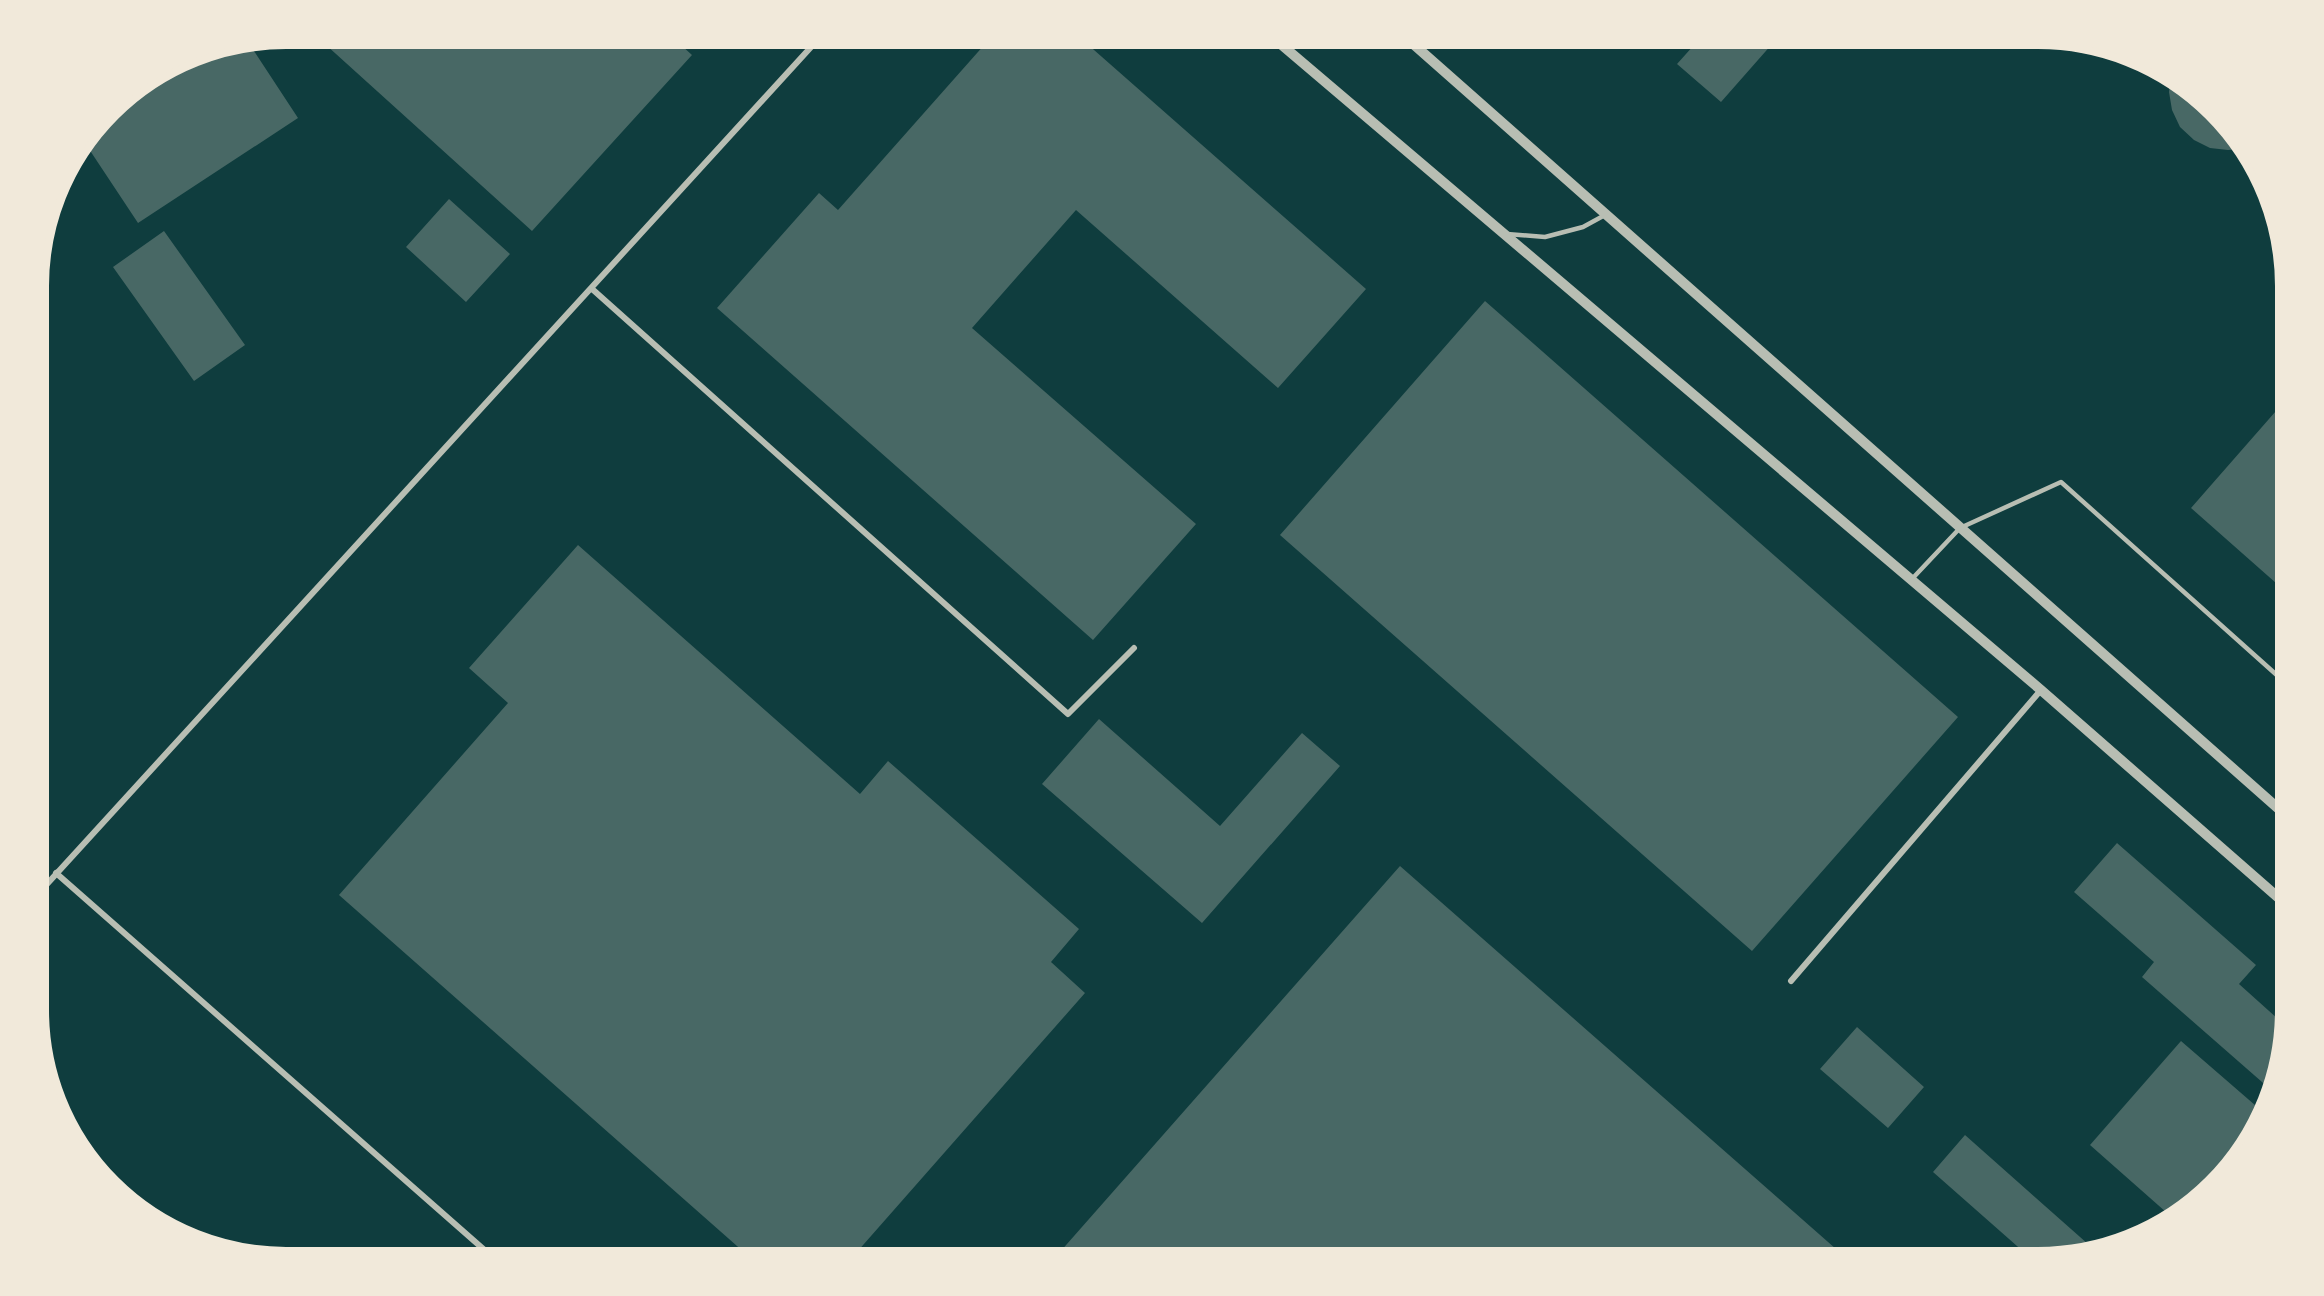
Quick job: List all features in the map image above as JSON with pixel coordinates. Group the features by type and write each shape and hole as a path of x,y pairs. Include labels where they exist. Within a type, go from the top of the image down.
{"street":[{"path":"45,886 812,45"},
{"path":"1283,45 2041,690 2279,898"},
{"path":"1415,45 2279,809"},
{"path":"591,288 1068,714 1134,648"},
{"path":"1791,981 2041,690"},
{"path":"56,873 485,1251"}],"lane":[{"path":"1504,234 1545,237 1583,227 1606,214"},
{"path":"1911,580 1960,528 2061,482 2279,677"}],"building":[{"path":"326,45 681,45 692,55 532,231"},
{"path":"984,45 1088,45 1366,289 1278,388 1076,210 972,328 1196,524 1093,640 717,308 819,193 838,210"},
{"path":"1694,45 1771,45 1721,102 1677,64"},
{"path":"252,48 298,118 138,223 89,148 105,127 127,105 166,77 194,63 224,53"},
{"path":"2170,85 2197,105 2219,127 2236,149 2210,148 2194,140 2180,127 2172,110"},
{"path":"449,199 510,254 466,302 406,247"},
{"path":"164,231 245,345 194,381 113,267"},
{"path":"1485,301 1958,717 1752,951 1280,535"},
{"path":"2279,407 2279,586 2191,508"},
{"path":"578,545 860,794 888,761 1079,929 1051,962 1085,993 858,1251 743,1251 339,895 508,703 469,668"},
{"path":"1099,719 1220,826 1302,733 1340,766 1202,923 1042,784"},
{"path":"2117,843 2256,965 2239,984 2278,1019 2277,1041 2266,1086 2142,977 2154,962 2074,892"},
{"path":"1400,866 1838,1251 1061,1251"},
{"path":"1857,1027 1924,1087 1888,1128 1820,1069"},
{"path":"2181,1041 2258,1108 2247,1130 2219,1169 2197,1191 2167,1213 2090,1145"},
{"path":"1965,1135 2089,1245 2069,1249 2023,1251 1933,1172"}]}
